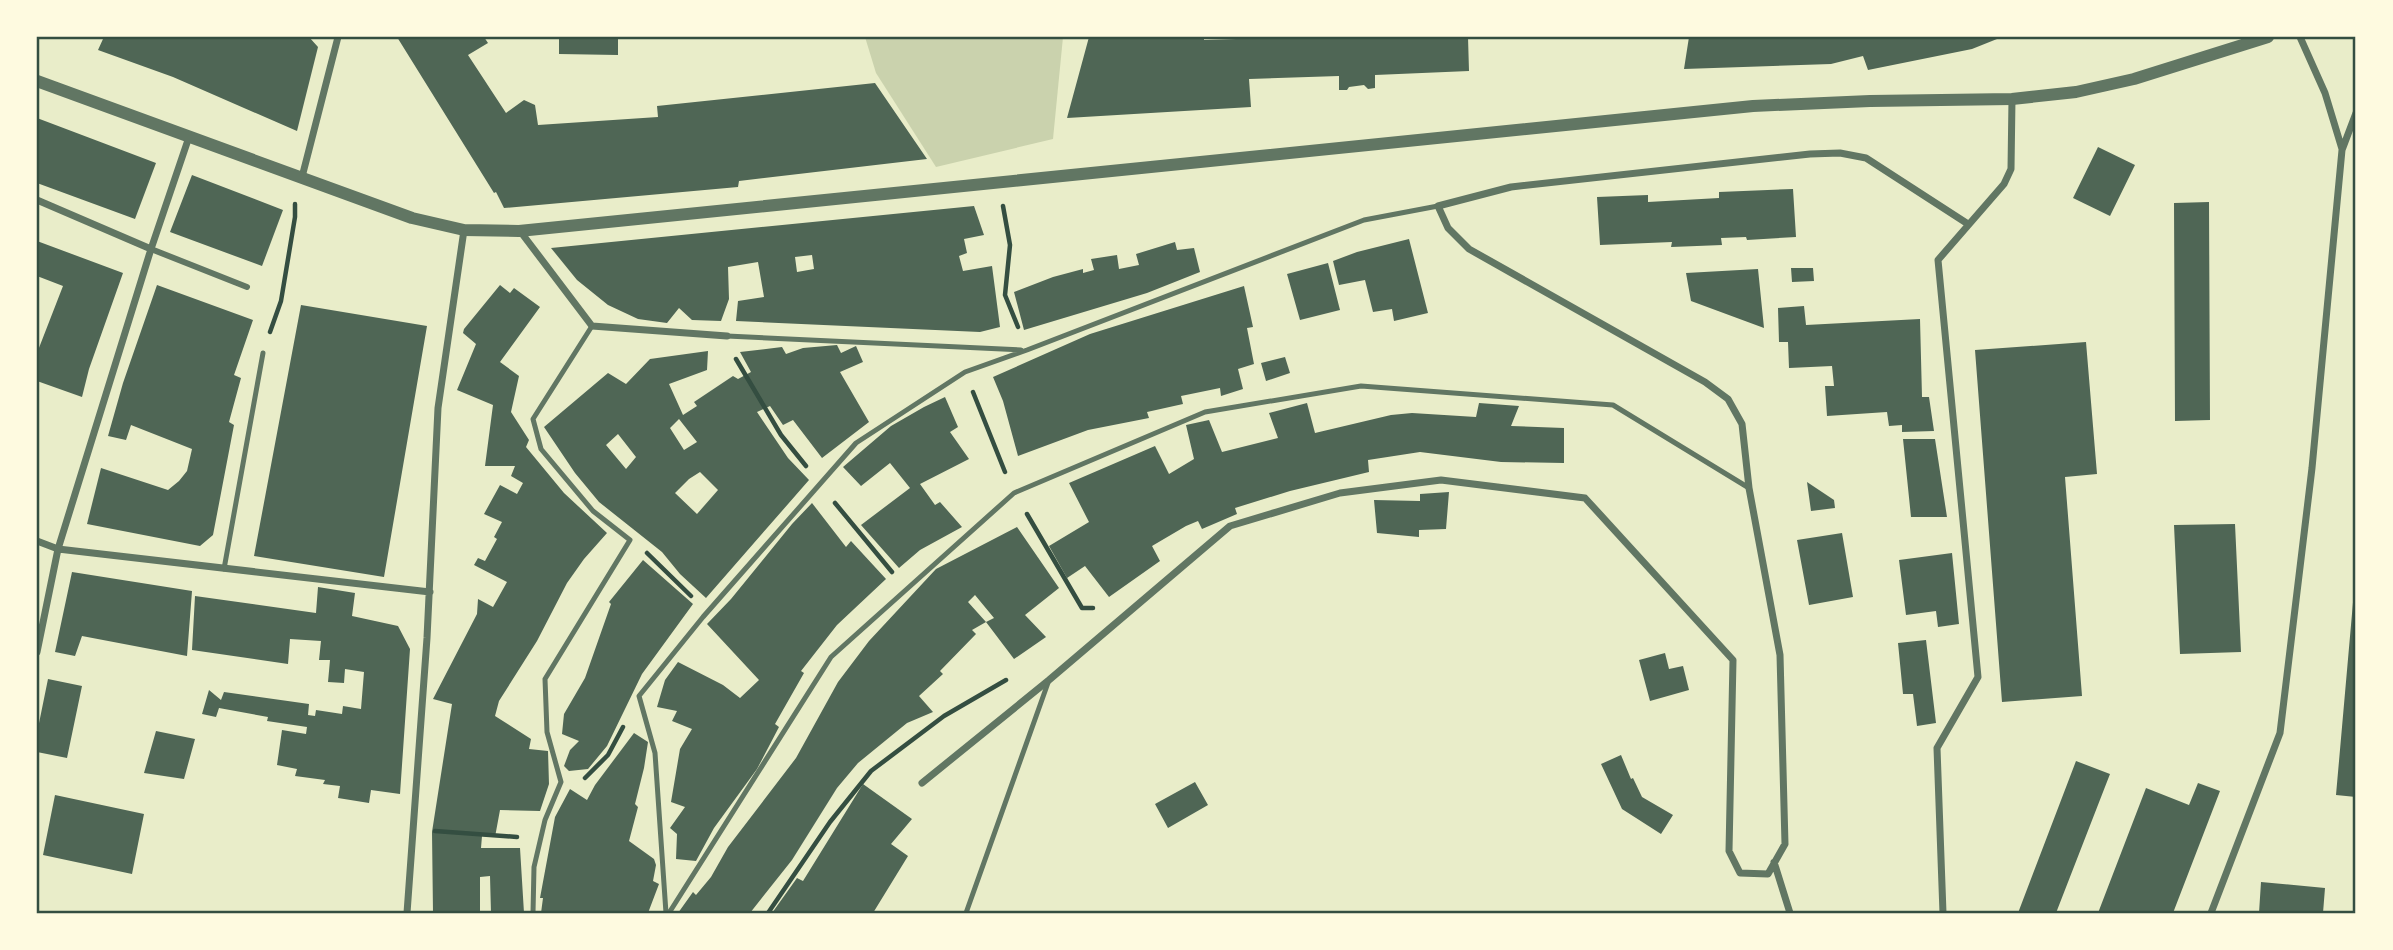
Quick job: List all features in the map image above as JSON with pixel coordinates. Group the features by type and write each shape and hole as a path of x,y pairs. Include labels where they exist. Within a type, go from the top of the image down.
{"street":[{"path":"298,176 338,37"},
{"path":"37,81 412,218 464,229 519,231 1753,106 2012,99 2076,92 2134,79 2268,37"},
{"path":"2300,37 2325,93 2342,150"},
{"path":"1942,913 1937,748 1978,677 1938,260 2004,184 2011,169 2012,99"},
{"path":"2211,913 2265,778 2280,733 2312,468 2342,150 2356,113"},
{"path":"37,652 58,549 151,249 189,137"},
{"path":"922,783 1049,680 1230,526 1340,493 1441,481 1585,498 1733,660 1729,851 1740,873 1768,874 1785,844 1780,654 1749,488 1742,424 1728,399 1705,383 1468,249 1448,228 1438,206 1511,187 1840,153 1866,158 1968,224"},
{"path":"37,200 247,288"},
{"path":"407,913 430,592 438,408 464,229"},
{"path":"519,231 592,326 727,336"},
{"path":"37,541 58,549 430,592"},
{"path":"1774,862 1790,913"}],"lane":[{"path":"667,913 655,753 639,696 707,612 856,443 965,372 1027,351 1363,220 1438,206"},
{"path":"533,913 534,867 545,820 561,782 547,732 545,679 629,540 593,511 541,449 533,419 592,326"},
{"path":"727,336 1027,351"},
{"path":"224,569 263,353"},
{"path":"667,913 831,657 1014,493 1205,412 1361,386 1613,405 1749,488"},
{"path":"966,913 1049,680"}],"path":[{"path":"263,353 281,301 295,217 298,176"},
{"path":"1003,206 1010,244 1005,295 1027,351"},
{"path":"965,372 1014,493 1082,608 1135,607"},
{"path":"629,540 657,562 707,612"},
{"path":"768,913 830,822 871,771 944,716 1009,678"},
{"path":"561,782 582,781 608,755 639,696"},
{"path":"413,830 541,839"}],"green space":[{"path":"865,37 1063,37 1053,139 936,167 876,73"}],"building":[{"path":"98,37 309,37 318,47 297,131 173,77 98,50 103,39"},
{"path":"397,37 484,37 488,43 468,55 506,113 524,100 535,105 538,125 658,117 657,106 875,83 927,159 739,181 738,187 504,208"},
{"path":"559,37 618,37 618,55 559,54"},
{"path":"1089,37 1204,37 1204,40 1236,37 1468,37 1469,71 1375,75 1375,88 1368,89 1364,85 1349,87 1347,90 1339,90 1339,76 1249,79 1251,107 1067,118"},
{"path":"1689,37 2002,37 1972,49 1868,70 1863,56 1831,64 1684,69"},
{"path":"37,118 156,163 135,219 37,183"},
{"path":"2098,147 2135,165 2110,216 2073,198"},
{"path":"192,175 283,210 262,266 170,232"},
{"path":"1793,189 1796,237 1747,240 1746,237 1721,238 1722,245 1671,247 1672,242 1600,245 1597,197 1648,195 1648,202 1719,198 1719,192"},
{"path":"2209,202 2210,420 2175,421 2174,203"},
{"path":"974,206 984,235 964,239 967,253 959,256 963,271 992,266 1000,327 980,332 736,321 738,301 764,297 758,262 728,267 729,299 721,321 692,320 679,308 667,323 638,319 608,305 577,280 551,248","holes":["812,255 814,269 797,272 795,257"]},
{"path":"1409,239 1428,313 1394,321 1392,309 1373,312 1365,280 1339,285 1333,261"},
{"path":"37,241 123,273 89,369 82,397 37,381 37,353 63,286 37,276"},
{"path":"1175,242 1177,250 1194,248 1200,272 1147,293 1024,330 1014,292 1053,277 1083,269 1083,273 1094,270 1091,259 1117,255 1119,269 1139,265 1136,254"},
{"path":"1328,263 1340,310 1300,320 1287,274"},
{"path":"1791,268 1813,268 1814,281 1792,282"},
{"path":"1758,269 1764,328 1691,301 1686,273"},
{"path":"157,285 253,320 234,375 241,378 229,422 234,425 213,535 200,546 87,524 101,468 168,490 187,471 192,449 131,425 126,440 108,436"},
{"path":"500,285 510,293 514,288 540,307 500,362 519,376 511,412 529,440 526,447 564,493 607,533 567,583 537,641 499,701 495,716 531,739 529,749 548,751 549,784 540,811 500,810 495,837 482,836 481,848 520,848 524,913 491,913 490,876 480,877 480,913 433,913 432,832 452,704 433,699 477,614 478,599 493,607 507,582 474,565 478,558 485,561 497,539 494,537 502,522 484,514 500,485 517,494 523,483 511,476 515,466 485,466 493,405 457,390 476,344 463,333 464,329"},
{"path":"1244,286 1253,327 1247,328 1254,364 1238,369 1243,389 1221,396 1220,388 1181,396 1183,404 1147,412 1149,418 1088,430 1018,456 1003,401 993,377 1090,334"},
{"path":"301,305 427,326 384,577 254,556"},
{"path":"1804,306 1806,325 1920,319 1922,397 1929,397 1934,431 1902,432 1902,425 1889,426 1887,412 1827,416 1825,386 1834,386 1832,366 1789,368 1788,342 1779,342 1778,308"},
{"path":"2086,342 2097,474 2065,477 2082,696 2002,702 1975,350"},
{"path":"837,345 841,353 856,346 863,362 840,372 869,422 822,458 793,420 783,425 770,406 757,412 788,458 809,480 706,598 680,574 662,552 599,502 575,473 544,427 608,373 626,384 650,359 708,351 707,370 669,384 683,415 697,406 694,402 733,376 738,379 751,372 740,352 782,347 786,354 803,348","holes":["679,419 697,442 684,450 670,428","618,434 636,457 626,469 606,445","700,472 718,490 697,514 675,493"]},
{"path":"1285,357 1290,373 1266,381 1261,363"},
{"path":"945,397 958,427 950,432 969,459 920,484 935,505 940,502 962,527 920,550 899,568 861,525 910,488 890,463 861,486 843,467 891,426"},
{"path":"1307,403 1315,433 1391,415 1412,413 1476,417 1479,403 1519,406 1511,426 1564,428 1564,463 1501,462 1420,452 1368,460 1369,472 1290,491 1235,508 1237,514 1202,529 1198,521 1186,526 1152,546 1160,561 1109,597 1085,566 1067,578 1049,546 1089,522 1069,483 1155,446 1169,474 1194,459 1186,425 1209,420 1222,452 1278,438 1269,413"},
{"path":"1903,439 1935,439 1947,517 1911,517"},
{"path":"1807,482 1834,500 1835,508 1811,511"},
{"path":"1449,492 1446,529 1419,530 1419,537 1377,533 1374,500 1420,501 1420,494"},
{"path":"812,503 846,547 851,541 886,579 837,625 801,671 804,673 775,724 779,727 757,769 714,828 696,861 676,859 677,834 670,828 685,807 671,802 680,749 692,729 672,721 677,711 657,707 665,680 678,662 723,685 740,698 759,680 707,624"},
{"path":"2235,524 2241,652 2180,654 2174,525"},
{"path":"1017,527 1059,588 1025,615 1046,637 1014,659 986,622 972,630 976,634 940,671 943,674 919,696 933,712 907,723 858,763 837,788 792,860 750,913 678,913 693,892 696,895 711,877 728,847 796,758 838,682 869,641 936,569","holes":["975,595 994,618 986,622 968,602"]},
{"path":"1842,533 1853,597 1809,605 1797,540"},
{"path":"1952,553 1959,624 1938,627 1936,611 1906,615 1899,560"},
{"path":"643,560 693,604 642,674 607,746 588,769 569,771 564,766 570,750 579,741 562,734 564,714 585,678 611,604 609,602"},
{"path":"72,572 192,591 187,656 82,636 75,656 55,652"},
{"path":"318,587 355,593 352,616 398,626 410,649 400,794 371,790 369,803 338,798 340,786 323,784 325,780 295,776 297,769 277,765 282,730 306,734 307,727 267,721 268,717 219,708 216,717 202,714 209,690 221,700 224,692 309,704 308,715 315,716 316,710 342,714 343,706 361,709 364,672 345,669 344,683 328,682 330,660 319,660 321,641 290,639 288,664 192,650 195,596 316,613"},
{"path":"2356,591 2356,797 2336,795"},
{"path":"1926,640 1936,723 1917,726 1913,694 1903,694 1898,643"},
{"path":"1665,653 1669,669 1683,666 1689,690 1650,701 1639,660"},
{"path":"48,679 82,686 67,758 37,752 37,733"},
{"path":"156,731 195,739 184,779 144,773"},
{"path":"634,733 648,742 635,804 638,807 629,841 654,859 656,865 653,881 659,884 648,913 541,913 543,898 540,898 555,817 570,789 587,800"},
{"path":"1621,755 1642,797 1673,815 1661,834 1622,809 1601,764"},
{"path":"2076,761 2110,774 2056,913 2018,913"},
{"path":"1195,782 1208,805 1168,828 1155,804"},
{"path":"2198,783 2220,791 2173,913 2098,913 2146,788 2189,805"},
{"path":"863,784 912,819 891,844 908,856 873,913 772,913 797,878 803,881"},
{"path":"55,795 144,814 132,874 43,855"},
{"path":"2261,882 2325,888 2323,913 2259,913"}]}
